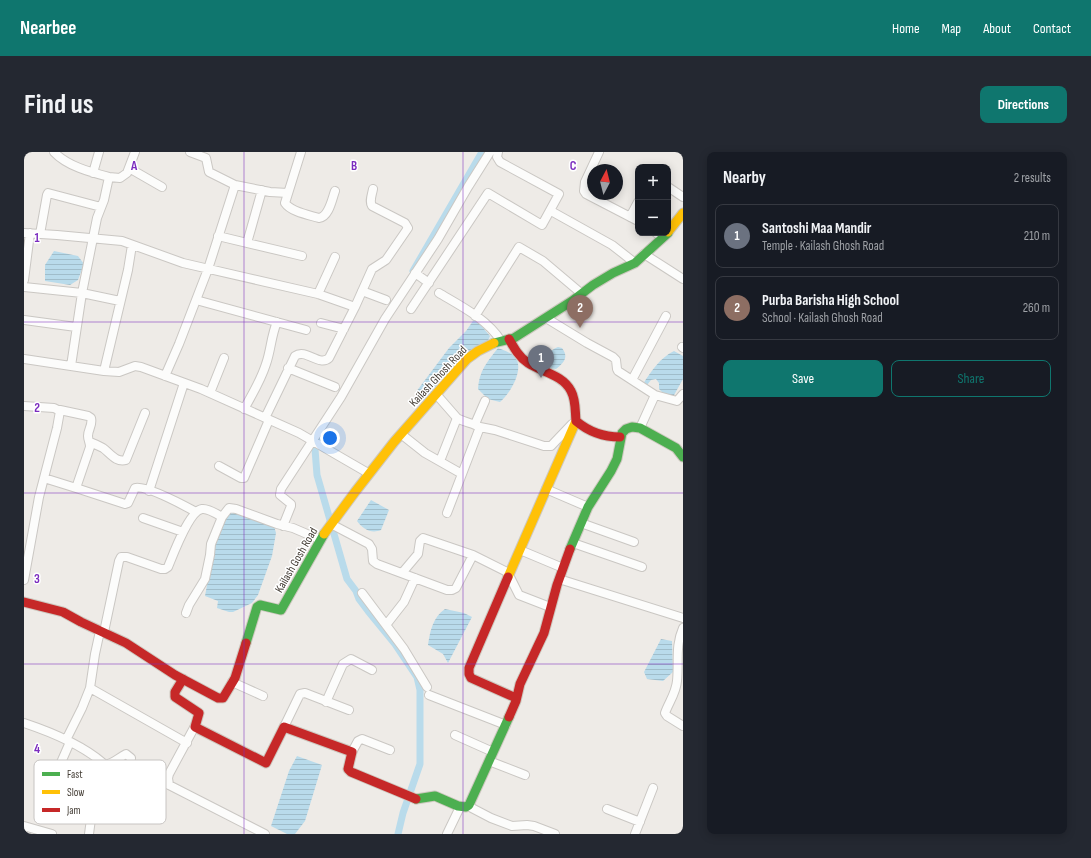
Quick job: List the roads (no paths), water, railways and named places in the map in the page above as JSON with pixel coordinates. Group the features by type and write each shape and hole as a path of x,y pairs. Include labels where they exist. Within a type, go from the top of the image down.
{"street":[{"path":"54,152 61,158 92,173 120,178 127,172 135,152"},
{"path":"92,173 99,152"},
{"path":"190,152 206,158 209,172 235,185 288,193"},
{"path":"301,152 285,203 289,208 323,218 335,191"},
{"path":"283,526 291,506 280,495 280,492 316,444 385,319 438,239 490,152"},
{"path":"412,309 488,193 542,225 551,211 559,194 500,162 497,157 498,152"},
{"path":"599,152 585,182 584,191 586,194 635,220"},
{"path":"129,168 162,187"},
{"path":"71,366 82,293 108,177"},
{"path":"165,376 208,268 235,185"},
{"path":"219,466 241,478 244,478 288,368 295,356 298,353 302,353 322,361 326,361 355,307 372,269 386,260 408,228 405,223 372,206 370,199 373,189"},
{"path":"671,189 683,197"},
{"path":"247,244 262,190"},
{"path":"40,234 46,195 48,193 101,207"},
{"path":"630,217 635,208"},
{"path":"551,211 612,245 635,263"},
{"name":"Kailash Ghosh Road","path":"671,226 683,213"},
{"path":"24,280 27,233 40,234 122,241 183,263 318,294 355,307"},
{"path":"218,236 302,256"},
{"name":"Kailash Ghosh Road","path":"331,524 368,473 466,359 478,351 514,338 582,294 593,285 613,273 635,263 662,236"},
{"path":"104,371 128,270 132,245"},
{"path":"475,316 519,248 543,261 582,294"},
{"path":"644,254 683,279"},
{"path":"318,294 335,257"},
{"path":"415,273 429,283"},
{"path":"24,286 82,293 120,302"},
{"path":"362,291 386,300"},
{"path":"439,293 475,316 505,340 524,360 563,381 571,389 575,402 575,422 469,668 471,678 516,698"},
{"path":"196,300 306,330"},
{"path":"632,380 666,316"},
{"path":"546,318 613,357 616,360 618,371 655,395 680,403 683,394"},
{"path":"24,320 76,327"},
{"path":"244,409 262,376 271,337 277,322"},
{"path":"321,322 344,329"},
{"path":"210,393 224,358"},
{"path":"24,359 119,372 135,366 210,393 299,433 368,473"},
{"path":"288,368 335,387"},
{"path":"149,491 184,383"},
{"path":"436,394 457,418 462,421 544,446 551,446 567,428 575,422"},
{"path":"640,428 655,395"},
{"path":"447,513 462,474 485,402"},
{"path":"24,406 54,408 91,418 92,424 88,435 90,442 76,488"},
{"path":"24,580 35,514 58,428 60,410"},
{"path":"90,442 102,447 110,456 123,461 126,460 145,413"},
{"path":"440,461 457,418"},
{"path":"575,422 598,434 620,437"},
{"path":"447,834 494,752 506,725 520,684 544,633 550,606 559,579 581,523 588,507 617,459 620,437 626,429 632,426 640,428 676,448 683,457"},
{"path":"401,434 425,453 462,474"},
{"path":"44,478 125,504 128,502 135,488 141,488 196,512"},
{"path":"546,489 588,507"},
{"path":"186,613 189,605 205,579 211,544 222,517 229,508 293,528 321,540"},
{"path":"61,760 90,688 95,654 121,557 127,557 166,569 183,532 196,512 202,509 209,510 222,517"},
{"path":"143,518 183,532"},
{"path":"581,523 634,542"},
{"path":"331,524 369,544 372,549 373,561 447,590 452,590 459,584 473,555"},
{"name":"Kailash Gosh Road","path":"183,678 218,698 223,698 240,664 257,607 260,605 281,610 331,524"},
{"path":"402,573 418,554 420,541 423,538 473,555 509,574 519,595 550,606"},
{"path":"573,544 642,567"},
{"path":"520,550 564,568"},
{"path":"386,625 404,602 415,578"},
{"path":"559,579 683,618"},
{"path":"362,594 404,649 428,691 506,725"},
{"path":"24,602 63,612 126,643 175,675 183,678 175,692 175,697 199,713 199,716 187,743 169,774 169,785"},
{"path":"683,628 677,650 677,680 675,691 665,713 666,716 683,726"},
{"path":"326,702 343,664 351,659 372,670"},
{"path":"232,682 263,696"},
{"path":"90,688 187,743"},
{"path":"195,726 196,728 266,763 300,694 305,694 349,710"},
{"path":"24,723 68,741 99,760"},
{"path":"284,727 352,752"},
{"path":"455,735 494,752"},
{"path":"390,750 362,739 358,741 352,752 348,769 351,772 411,797 422,800 431,796 436,796 512,826 534,826 555,834"},
{"path":"116,760 126,754 130,760"},
{"path":"489,761 525,775"},
{"path":"166,784 265,834"},
{"path":"635,834 653,788"},
{"path":"607,809 640,822"},
{"path":"89,834 90,824"},
{"path":"518,834 522,825"},
{"path":"24,826 52,834"}],"water":[{"path":"54,251 78,256 84,264 78,280 70,285 45,281 45,265"},
{"path":"475,318 490,336 488,341 426,406 416,392 449,348 466,331"},
{"path":"558,347 562,348 564,351 565,360 556,369 547,368 544,366 546,357 552,350"},
{"path":"498,348 509,352 518,362 515,381 508,393 500,402 488,399 478,389 482,372 487,362"},
{"path":"674,351 683,356 683,379 673,397 663,393 659,389 659,383 656,379 651,380 647,385 643,384 660,361"},
{"path":"371,500 389,510 381,530 368,530 357,521"},
{"path":"231,512 274,526 276,533 272,556 258,595 252,603 233,612 229,612 217,608 218,601 205,596 214,547 223,522"},
{"path":"445,609 464,613 472,617 448,663 443,654 428,645 435,620"},
{"path":"661,639 672,641 673,672 663,681 647,679 644,672"},
{"path":"297,756 322,765 305,821 295,834 287,834 271,826 289,771"}],"waterway":[{"path":"413,271 482,152"},
{"path":"322,429 315,449 317,475 347,579 356,591 359,599 395,644 417,677 420,690 420,764 403,813 398,834"}],"place":[{"name":"Purba Barisha High School","path":"580,328"},
{"name":"Santoshi Maa Mandir","path":"541,378"}]}
